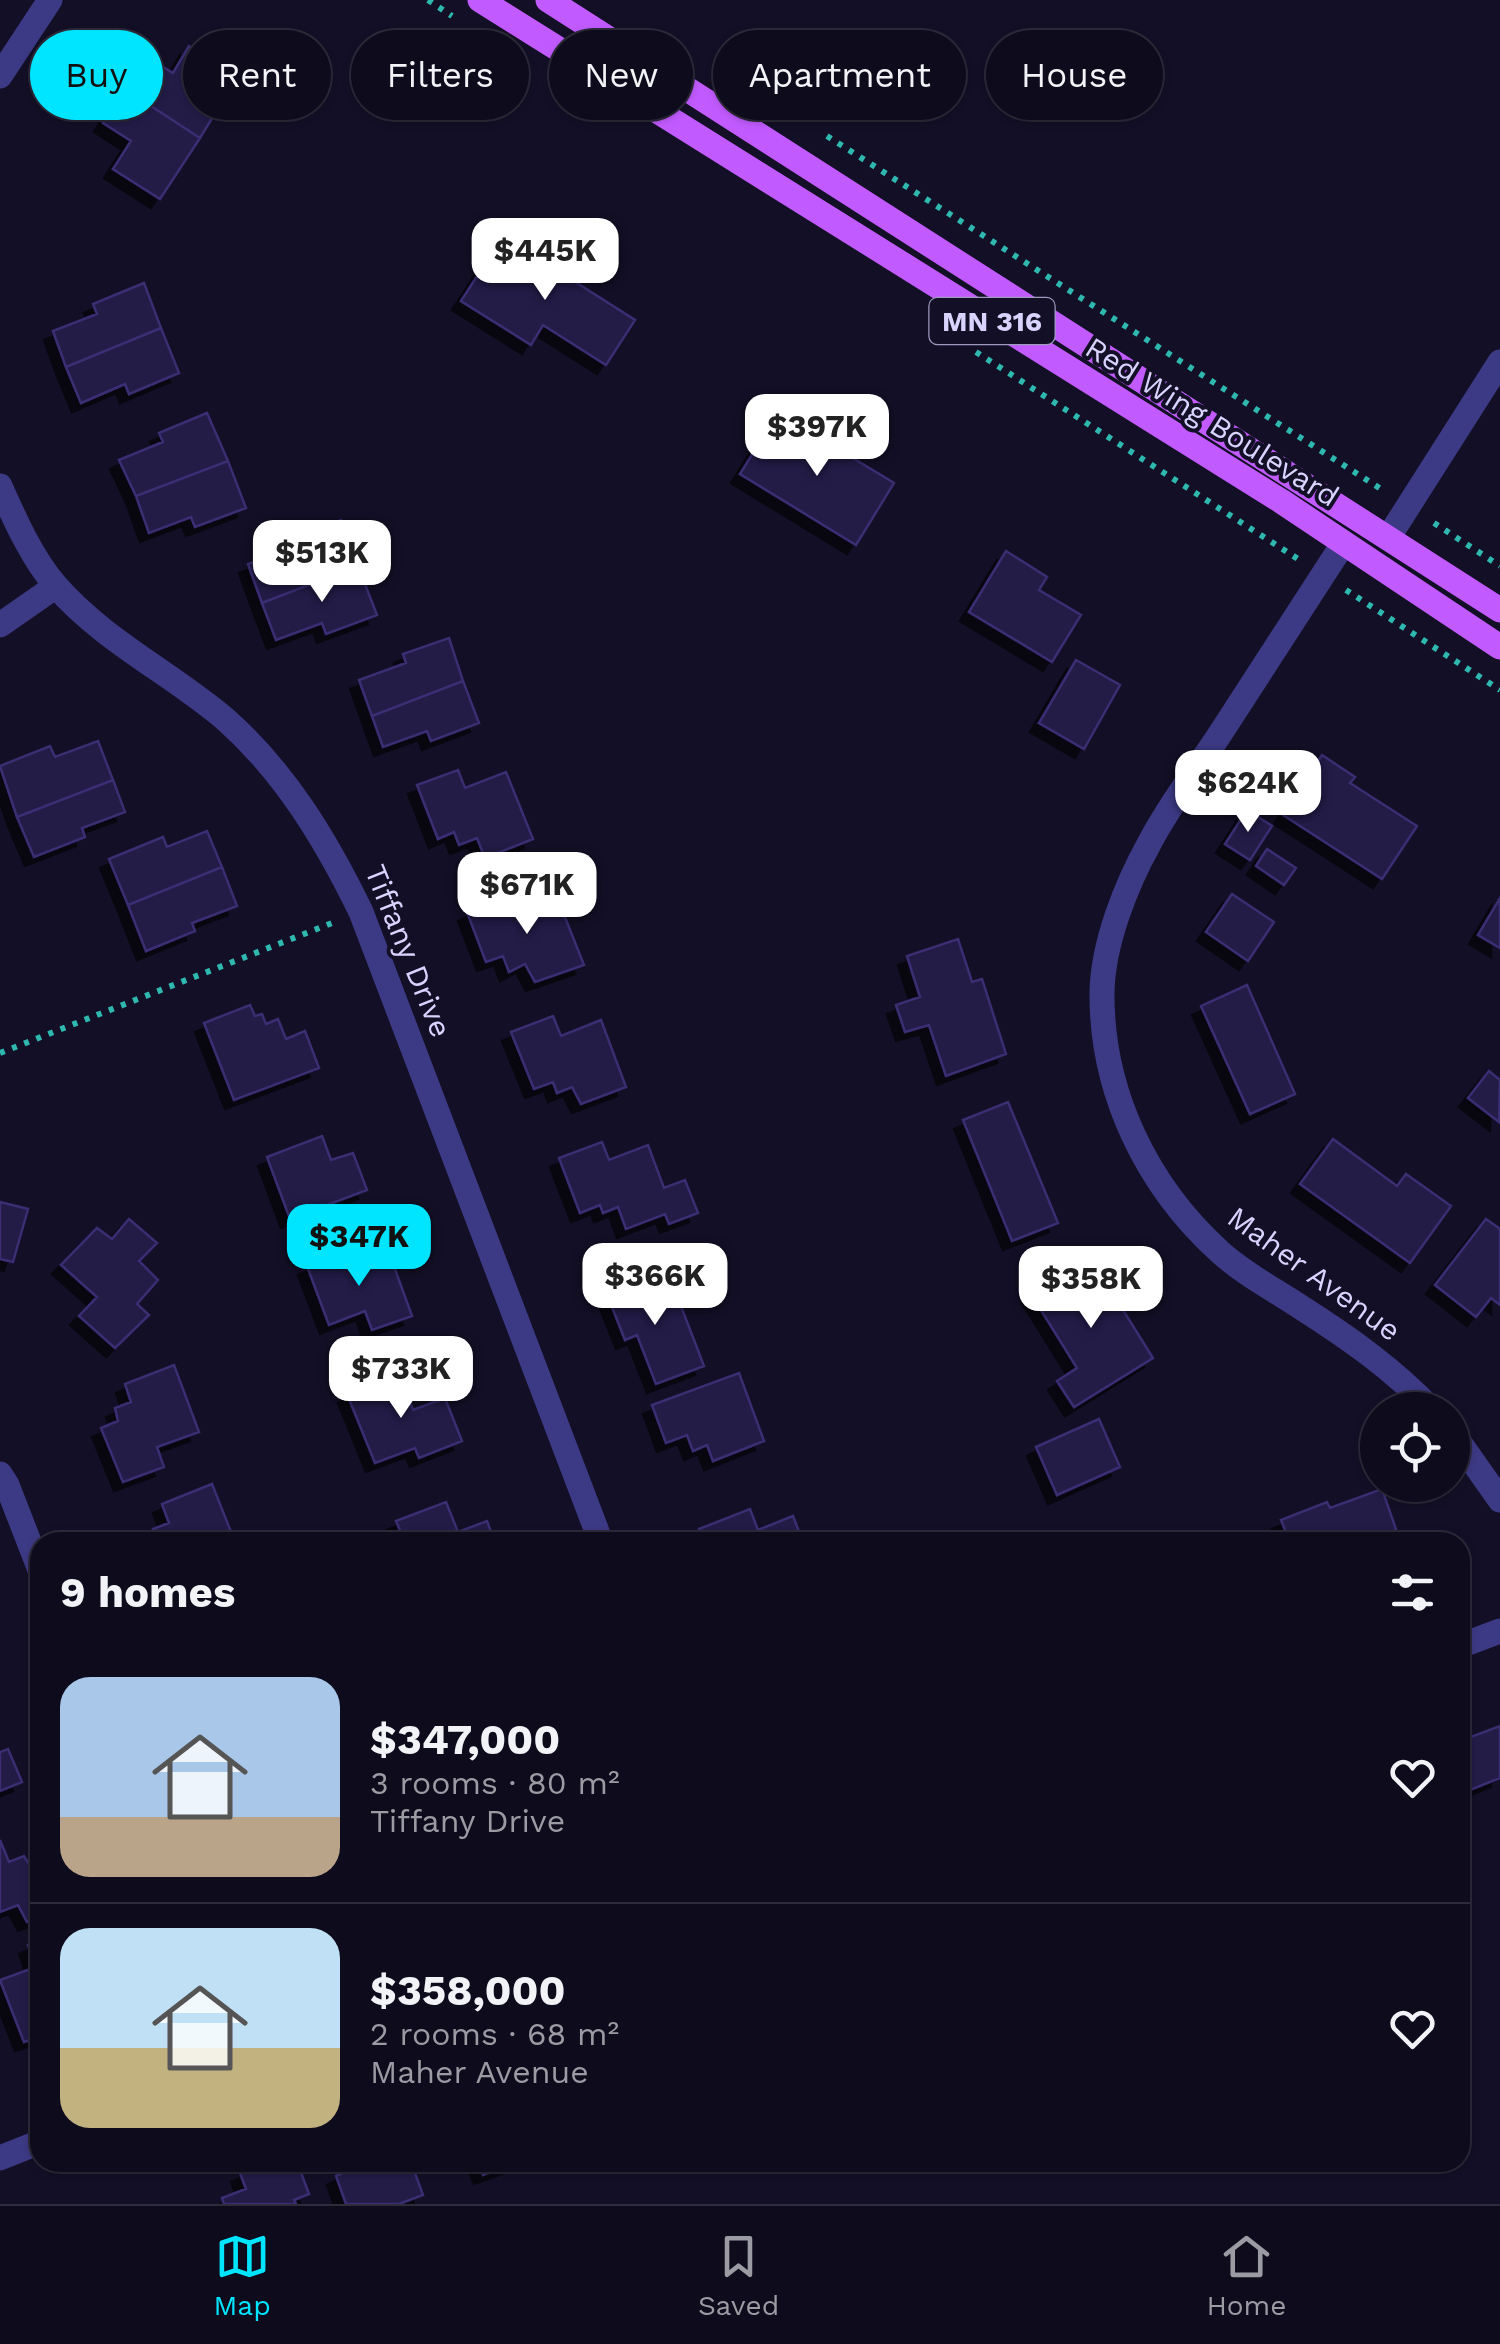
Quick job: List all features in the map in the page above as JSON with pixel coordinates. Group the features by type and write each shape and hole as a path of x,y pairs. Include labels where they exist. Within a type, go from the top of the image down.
{"main road":[{"name":"Red Wing Boulevard","path":"480,0 1500,647"},
{"name":"Red Wing Boulevard","path":"548,0 1500,610"}],"street":[{"path":"0,76 46,4"},
{"path":"1388,538 1500,362"},
{"name":"Tiffany Drive","path":"0,486 18,526 56,586 104,630 223,718 254,748 314,824 361,912 597,1532"},
{"name":"Maher Avenue","path":"1343,544 1150,842 1126,896 1102,990 1116,1093 1151,1173 1222,1254 1383,1363 1413,1392"},
{"path":"0,625 56,586"},
{"path":"1470,1458 1500,1500"},
{"path":"0,1474 30,1543"},
{"path":"1470,1642 1500,1630"},
{"path":"0,2158 30,2146"}],"path":[{"path":"428,0 463,23"},
{"path":"824,134 1500,566"},
{"path":"967,346 1500,690"},
{"path":"0,1053 361,912"}],"building":[{"path":"183,56 183,120 211,120 200,138 163,114 163,67 173,73"},
{"path":"163,114 200,138 160,199 113,169 131,141 103,123 163,120"},
{"path":"503,236 635,320 606,365 543,325 531,345 461,301"},
{"path":"144,283 161,328 66,367 53,331 97,314 93,304"},
{"path":"161,328 179,373 129,394 125,384 81,403 66,367"},
{"path":"207,413 228,461 136,496 119,460 163,442 159,433"},
{"path":"778,413 894,483 856,545 740,474"},
{"path":"228,461 246,508 195,527 191,517 149,533 136,496"},
{"path":"341,520 358,566 262,603 248,564 292,548 289,540"},
{"path":"1006,551 1047,577 1039,590 1081,615 1052,662 969,612"},
{"path":"358,566 377,615 326,634 322,623 276,640 262,603"},
{"path":"449,638 463,681 372,716 359,680 406,663 403,654"},
{"path":"1076,660 1120,685 1084,749 1039,723"},
{"path":"463,681 479,723 431,741 427,731 383,747 372,716"},
{"path":"98,741 113,780 17,817 0,766 50,746 55,757"},
{"path":"1322,755 1355,777 1350,783 1417,826 1382,879 1283,815"},
{"path":"458,770 465,788 506,772 533,839 485,858 477,838 459,845 454,832 438,839 417,785"},
{"path":"113,780 125,812 82,828 85,837 34,857 17,817"},
{"path":"1247,810 1272,826 1250,860 1225,844"},
{"path":"207,831 222,867 128,905 109,859 163,837 167,847"},
{"path":"1267,849 1296,868 1284,885 1256,866"},
{"path":"222,867 237,906 192,923 195,931 146,951 128,905"},
{"path":"1232,894 1274,922 1248,961 1206,932"},
{"path":"511,895 517,912 557,897 584,965 535,982 525,964 509,972 503,956 486,962 467,912"},
{"path":"1500,898 1500,948 1478,935"},
{"path":"958,939 972,982 982,979 1006,1054 946,1076 929,1025 905,1032 896,1005 920,997 907,956"},
{"path":"1247,985 1295,1094 1250,1114 1201,1006"},
{"path":"250,1005 255,1016 262,1014 266,1024 278,1019 286,1039 305,1031 319,1068 234,1100 204,1023"},
{"path":"553,1016 561,1036 601,1020 626,1087 581,1104 572,1087 557,1093 553,1082 534,1089 511,1032"},
{"path":"1489,1071 1500,1080 1499,1122 1468,1098"},
{"path":"1008,1102 1058,1223 1012,1241 963,1120"},
{"path":"322,1136 331,1160 353,1153 367,1190 290,1219 267,1157"},
{"path":"1333,1139 1397,1186 1406,1174 1451,1206 1410,1263 1300,1184"},
{"path":"602,1142 609,1160 648,1145 664,1188 685,1180 698,1213 669,1224 665,1214 626,1229 618,1207 603,1213 600,1205 580,1213 559,1158"},
{"path":"0,1202 28,1209 13,1262 0,1259"},
{"path":"129,1219 157,1243 139,1261 158,1280 137,1304 149,1315 115,1348 79,1316 97,1297 61,1265 97,1228 112,1239"},
{"path":"1486,1219 1500,1229 1500,1305 1491,1298 1476,1317 1435,1285"},
{"path":"365,1245 373,1268 392,1261 412,1316 372,1330 365,1311 329,1325 307,1266"},
{"path":"1090,1257 1153,1358 1074,1407 1057,1381 1077,1368 1031,1294"},
{"path":"649,1272 663,1308 679,1301 704,1366 656,1384 637,1335 625,1340 605,1289"},
{"path":"174,1365 199,1432 157,1447 164,1467 123,1482 101,1428 118,1421 115,1408 131,1402 125,1384"},
{"path":"399,1373 413,1410 445,1398 462,1441 419,1458 415,1448 375,1463 347,1394"},
{"path":"739,1373 764,1441 713,1461 707,1445 693,1451 687,1435 666,1443 652,1405"},
{"path":"1099,1419 1120,1467 1057,1495 1036,1447"},
{"path":"212,1484 231,1532 154,1532 153,1529 169,1523 162,1504"},
{"path":"1360,1497 1360,1502 1387,1502 1397,1532 1286,1532 1281,1520 1327,1502 1330,1508"},
{"path":"446,1502 458,1532 401,1532 396,1521"},
{"path":"750,1509 758,1530 793,1516 799,1532 700,1532 699,1529"},
{"path":"487,1521 491,1532 458,1532"},
{"path":"1500,1726 1500,1778 1470,1790 1470,1737"},
{"path":"8,1749 22,1782 0,1791 0,1752"},
{"path":"0,1840 9,1862 24,1856 30,1866 30,1921 27,1922 18,1905 0,1912"},
{"path":"30,1969 30,2040 24,2042 0,1980"},
{"path":"301,2172 309,2194 294,2200 296,2204 224,2204 222,2198 246,2189 240,2173"},
{"path":"345,2172 415,2172 423,2195 399,2204 346,2204 336,2176"}]}
